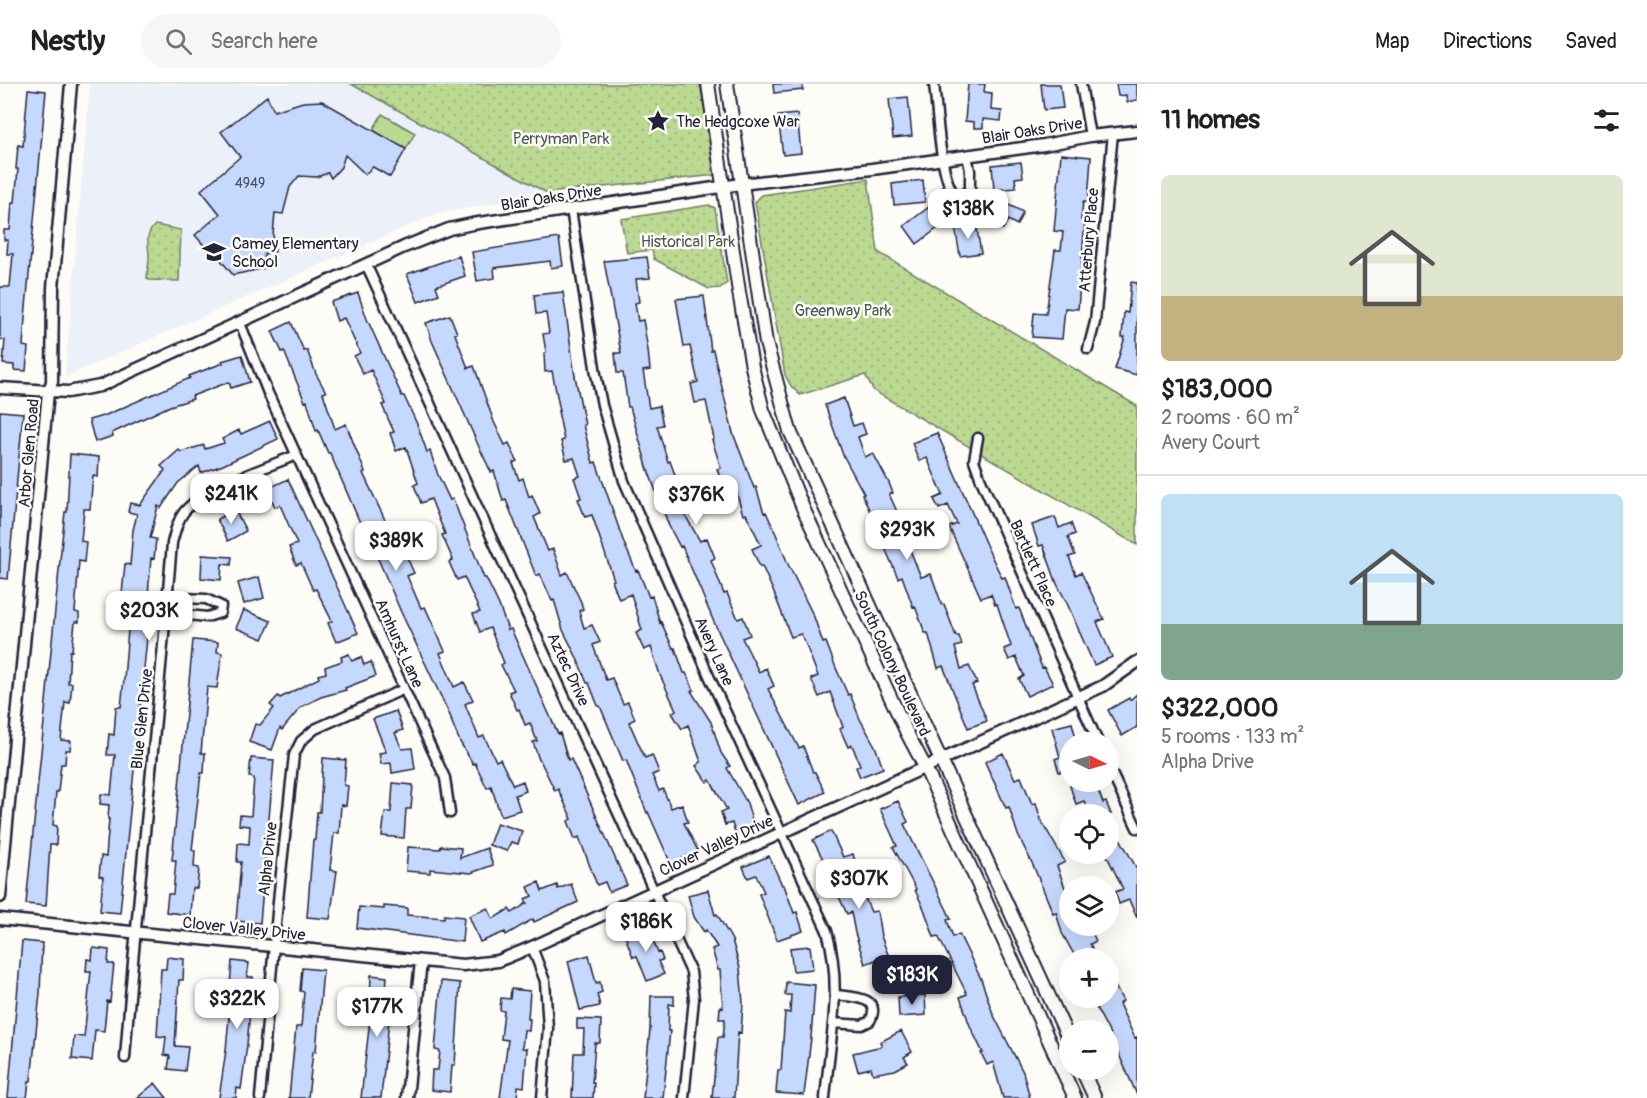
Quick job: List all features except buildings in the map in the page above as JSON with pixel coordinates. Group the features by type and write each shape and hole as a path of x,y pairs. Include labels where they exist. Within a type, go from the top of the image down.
{"main road":[{"name":"South Colony Boulevard","path":"708,84 752,367 763,410 803,508 925,767 1075,1098"},
{"name":"South Colony Boulevard","path":"727,84 766,344 790,431 1059,1020"},
{"path":"1048,1039 1059,1038"},
{"path":"1087,1080 1095,1098"}],"street":[{"name":"Arbor Glen Road","path":"0,897 48,392 52,382 53,288 71,84"},
{"path":"934,84 943,159 951,189 957,195 963,196 970,189 967,156"},
{"path":"1081,84 1090,136"},
{"name":"Blair Oaks Drive","path":"0,388 76,392 100,386 426,237 449,229 741,184 967,156 1090,136 1137,131"},
{"name":"Atterbury Place","path":"1088,349 1095,322 1113,133"},
{"name":"Avery Lane","path":"571,209 602,405 624,481 710,678 827,931 834,962 836,995 825,1098"},
{"name":"Aztec Drive","path":"366,264 684,956 693,983 693,1014 684,1098"},
{"name":"Amhurst Lane","path":"240,323 268,393 445,778 450,813"},
{"name":"Bartlett Place","path":"978,438 974,460 981,480 1094,732"},
{"name":"Blue Glen Drive","path":"125,1058 135,932 175,530 183,513 204,495 296,454"},
{"path":"168,597 182,598"},
{"name":"Clover Valley Drive","path":"0,919 463,965 489,963 532,947 781,831 1103,686 1137,662"},
{"name":"Alpha Drive","path":"260,1098 294,755 301,741 315,729 404,689"},
{"path":"1119,789 1137,828"},
{"path":"532,947 545,981 547,1016 542,1098"},
{"path":"407,1098 421,961"},
{"path":"833,1023 862,1025 870,1021 873,1013 871,1004 864,999 836,995"}],"shaded area":[{"name":"Camey Elementary School","path":"90,84 351,84 547,193 433,215 65,377"}],"green space":[{"name":"Perryman Park","path":"351,84 700,84 716,175 547,193"},
{"path":"382,114 415,133 406,149 373,130"},
{"name":"Greenway Park","path":"868,179 878,252 1137,406 1137,545 874,391 865,375 800,395 791,386 785,375 755,202 762,195"},
{"name":"Historical Park","path":"709,205 715,208 727,283 720,288 709,289 654,259 652,250 627,253 621,219"},
{"path":"155,225 181,230 179,281 149,280 147,278 148,237"}],"place":[{"name":"The Hedgcoxe War","path":"658,121"},
{"name":"Camey Elementary School","path":"214,252"}]}
